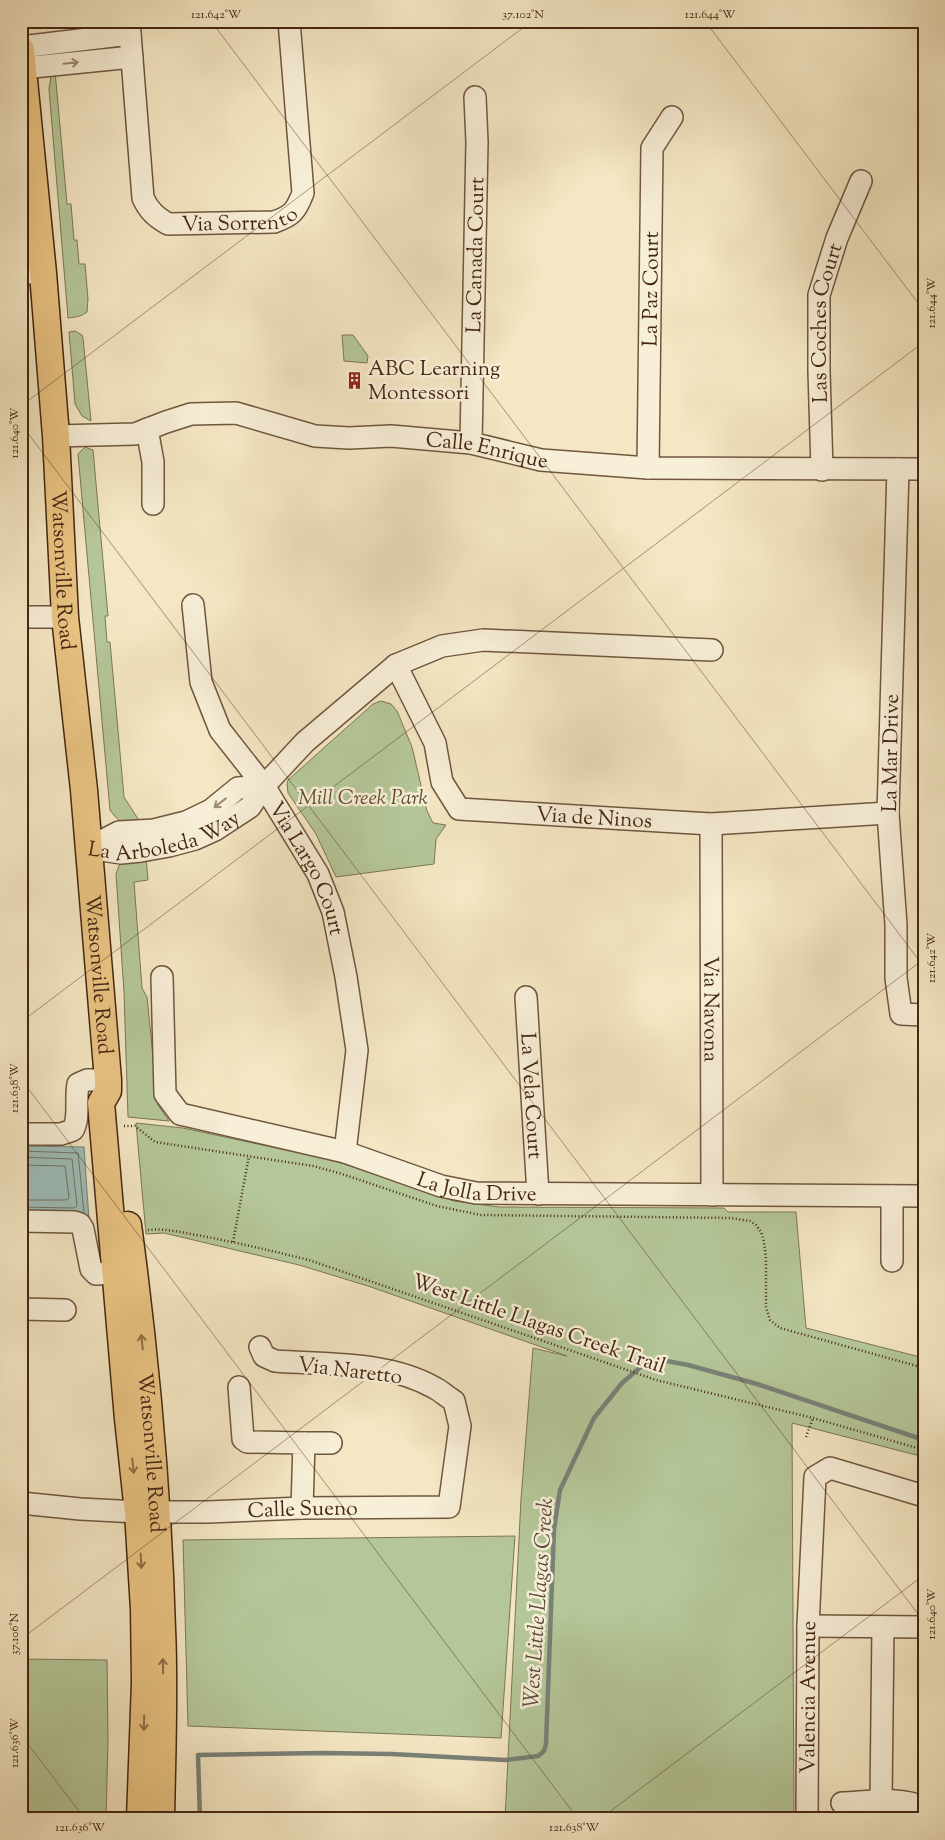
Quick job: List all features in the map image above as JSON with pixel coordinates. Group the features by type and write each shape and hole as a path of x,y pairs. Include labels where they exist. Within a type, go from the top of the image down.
{"main road":[{"name":"Watsonville Road","path":"22,55 32,274 56,436 65,618 88,848 108,1086 118,1100 118,1135 138,1301 147,1512 144,1608 145,1682 140,1819"},
{"name":"Watsonville Road","path":"127,1219 115,1273 162,1630 164,1724 162,1819"}],"street":[{"name":"Via Sorrento","path":"22,55 129,27 143,198 148,209 156,218 168,224 274,222 288,217 298,206 303,192 289,21"},
{"path":"22,55 132,57"},
{"name":"La Canada Court","path":"471,443 477,142 475,98"},
{"name":"La Paz Court","path":"648,468 652,148 672,117"},
{"name":"Las Coches Court","path":"822,470 819,295 837,238 861,181"},
{"name":"Calle Enrique","path":"56,436 135,434 191,414 236,414 315,436 349,438 391,436 471,443 541,460 648,468 924,469"},
{"path":"147,429 153,462 153,504"},
{"name":"La Mar Drive","path":"898,469 888,813 896,925 896,978 901,1014 924,1015"},
{"name":"Via Largo Court","path":"193,605 201,682 220,730 264,786 318,874 332,912 357,1050 344,1152"},
{"path":"21,617 65,618"},
{"name":"La Arboleda Way","path":"88,848 119,832 154,830 186,822 211,810 238,788 264,786 305,742 396,665 442,646 483,640 712,650"},
{"name":"Via de Ninos","path":"396,665 435,743 442,782 459,810 711,824 888,813"},
{"name":"Via Navona","path":"711,824 712,1195"},
{"name":"La Jolla Drive","path":"162,977 165,1094 180,1114 344,1152 441,1186 476,1193 924,1196"},
{"name":"La Vela Court","path":"526,997 538,1194"},
{"path":"21,1134 61,1134 73,1130 76,1125 78,1084 87,1080 108,1086"},
{"path":"892,1196 892,1261"},
{"path":"21,1221 74,1222 80,1224 83,1229 91,1269 96,1274 115,1273"},
{"path":"21,1309 64,1310"},
{"name":"Via Naretto","path":"260,1347 264,1356 275,1361 362,1367 388,1371 412,1378 435,1388 454,1401 460,1426 449,1507"},
{"path":"239,1388 243,1439 247,1442 331,1442"},
{"path":"302,1508 304,1443"},
{"name":"Valencia Avenue","path":"807,1819 808,1626 815,1477 830,1468 924,1496"},
{"name":"Calle Sueno","path":"21,1503 80,1509 147,1512 449,1507"},
{"path":"808,1626 924,1627"},
{"path":"881,1801 883,1627"},
{"path":"842,1803 881,1801 914,1803 924,1808"}],"path":[{"path":"118,1135 134,1126 155,1142 321,1168 437,1206 481,1216 730,1218 750,1221 756,1225 764,1241 766,1307 770,1320 780,1328 924,1368"},
{"path":"234,1242 249,1156"},
{"name":"West Little Llagas Creek Trail","path":"127,1219 167,1230 234,1242 309,1260 656,1380 813,1418 924,1450"},
{"path":"806,1437 813,1418"}],"green space":[{"path":"55,71 67,204 71,204 74,240 77,240 79,264 85,264 88,299 87,312 80,316 68,318 49,89 51,76"},
{"path":"75,331 82,335 83,338 91,421 82,416 75,404 69,332"},
{"path":"342,335 353,335 368,356 367,363 344,361"},
{"path":"85,447 93,450 108,616 105,616 107,642 110,642 124,797 142,825 123,823 110,810 78,454"},
{"name":"Mill Creek Park","path":"381,701 391,704 397,711 412,747 427,811 433,823 446,825 436,839 434,864 336,877 316,834 288,793 288,780 373,704"},
{"path":"146,857 148,880 134,882 142,988 147,997 158,1105 169,1121 128,1117 124,992 116,874 120,863"},
{"path":"136,1123 183,1128 332,1160 454,1201 499,1207 724,1208 728,1212 796,1212 806,1328 924,1358 924,1457 792,1423 794,1819 505,1819 521,1499 533,1348 567,1356 368,1286 299,1265 164,1233 146,1234"},
{"path":"515,1536 501,1738 188,1726 183,1540"},
{"path":"21,1659 107,1660 108,1741 106,1819 21,1819"}],"water":[{"path":"21,1146 84,1147 89,1220 21,1218"}],"waterway":[{"name":"West Little Llagas Creek","path":"200,1819 198,1755 391,1754 506,1760 538,1756 544,1751 546,1744 554,1529 560,1490 594,1418 622,1383 643,1365 667,1361 688,1365 757,1384 924,1440"}],"place":[{"name":"ABC Learning Montessori","path":"354,380"}]}
